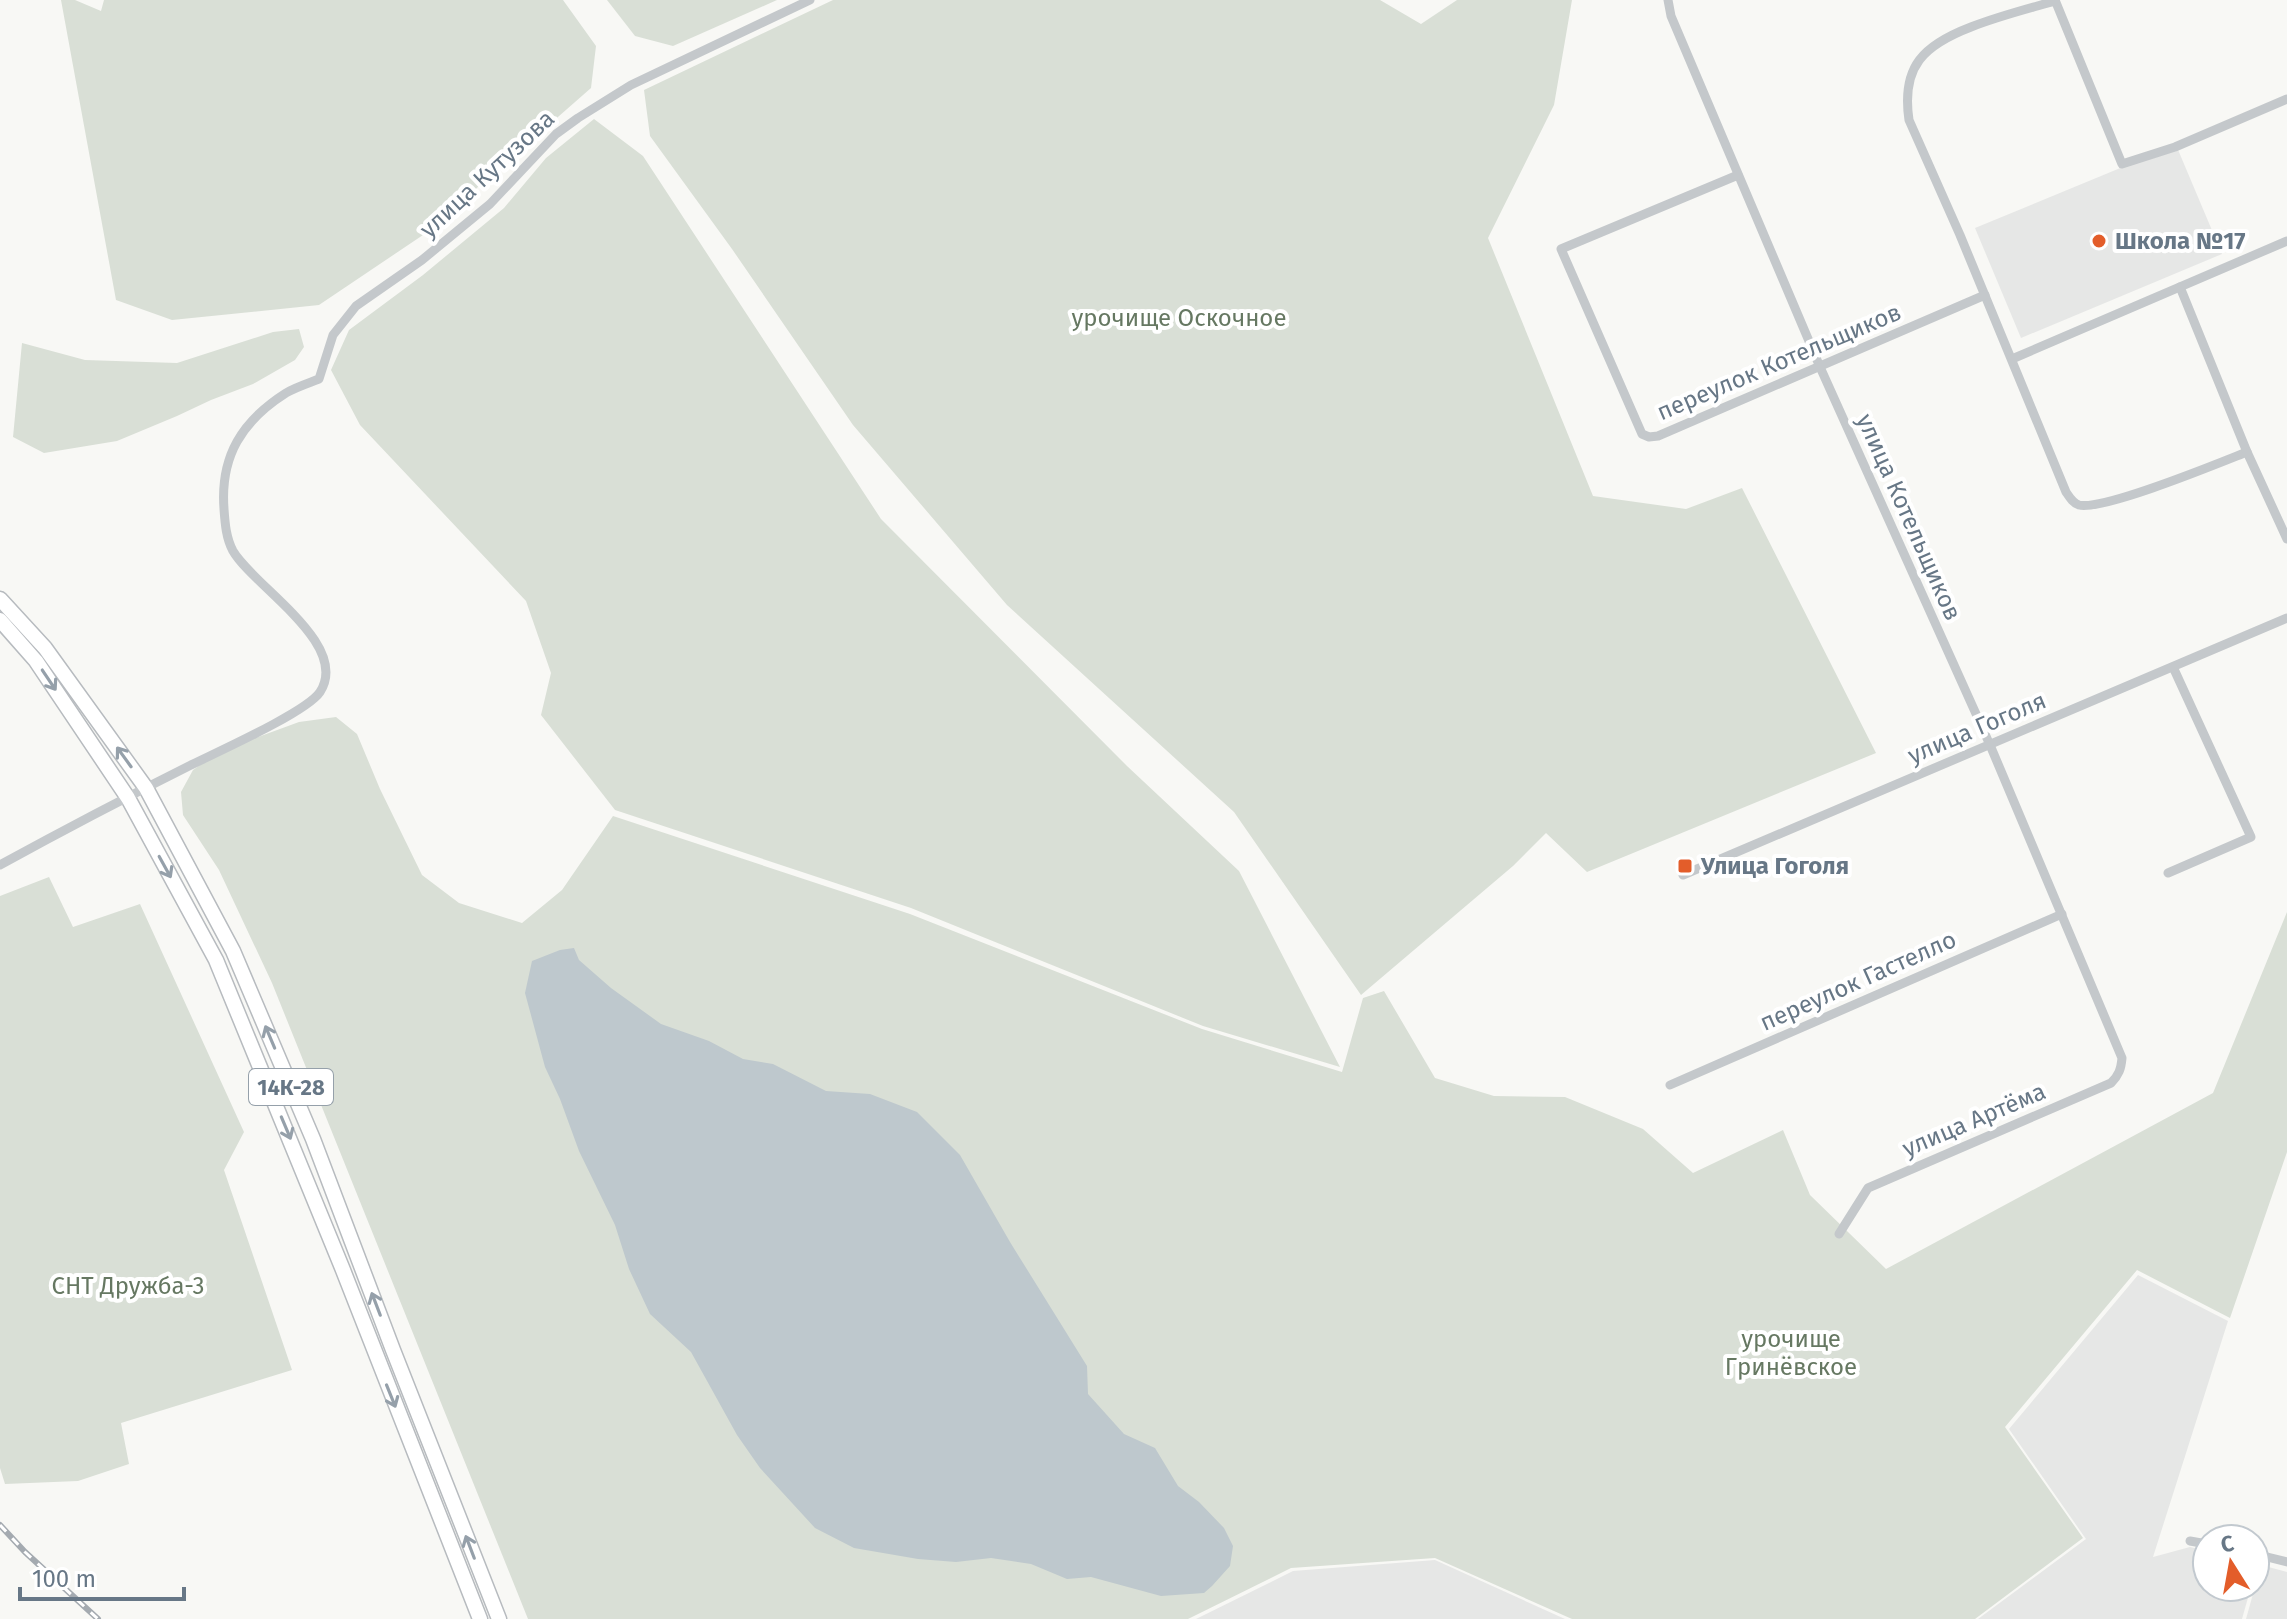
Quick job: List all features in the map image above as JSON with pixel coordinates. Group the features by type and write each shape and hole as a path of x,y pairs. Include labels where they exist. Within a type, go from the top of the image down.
{"main road":[{"name":"14К-28","path":"0,599 45,648 146,788 233,951 313,1139 499,1619"},
{"name":"14К-28","path":"0,620 36,661 128,798 216,960 343,1270 480,1619"}],"street":[{"name":"улица Кутузова","path":"146,788 310,703 320,693 325,681 326,668 311,634 253,575 233,550 225,527 223,496 227,465 242,431 288,392 319,379 333,335 356,306 422,260 490,204 556,134 631,85 810,0"},
{"name":"улица Котельщиков","path":"1668,0 1671,16 1820,367 1990,745 2119,1049"},
{"path":"2247,452 2189,475 2102,503 2078,505 2071,500 1909,120 1906,99 1909,78 1930,47 1946,37 1991,19 2055,0 2122,164 2175,147 2287,99"},
{"name":"переулок Котельщиков","path":"1738,175 1561,249 1642,434 1658,436 1985,295"},
{"path":"2012,359 2287,241"},
{"path":"2180,287 2247,452 2287,539"},
{"name":"улица Гоголя","path":"1683,875 2287,618"},
{"path":"2168,873 2251,837 2173,667"},
{"path":"0,865 146,788"},
{"name":"переулок Гастелло","path":"1670,1085 2062,914"},
{"name":"улица Артёма","path":"1839,1234 1868,1188 2111,1083 2122,1068 2119,1049"}],"shaded area":[{"name":"Школа №17","path":"2176,145 2222,254 2021,338 1975,228"},
{"path":"574,948 579,960 611,988 661,1024 709,1041 743,1059 773,1064 826,1091 870,1094 917,1112 960,1155 1087,1366 1088,1394 1124,1434 1155,1448 1178,1486 1224,1528 1233,1546 1230,1566 1212,1586 1204,1593 1161,1596 1091,1577 1067,1579 1031,1564 991,1558 956,1562 918,1559 854,1548 815,1528 760,1468 737,1435 691,1352 650,1314 629,1269 615,1225 579,1151 545,1067 525,993 532,961"},
{"path":"2138,1275 2228,1321 2153,1557 2191,1547 2191,1603 2246,1603 2242,1619 1978,1619 2086,1539 2009,1429"},
{"path":"1435,1560 1565,1619 1196,1619 1293,1571"},
{"path":"2271,1568 2287,1572 2287,1619 2246,1619 2250,1603 2271,1603"}],"green space":[{"path":"61,0 75,0 101,11 104,0 563,0 596,46 591,88 423,235 319,305 172,320 116,300"},
{"path":"607,0 777,0 673,46 635,36"},
{"name":"урочище Оскочное","path":"833,0 1380,0 1421,24 1457,0 1572,0 1554,105 1488,238 1593,496 1686,509 1742,488 1876,753 1587,872 1546,833 1513,866 1361,995 1234,812 1007,605 853,425 650,136 644,90"},
{"path":"594,119 643,156 881,519 1127,766 1239,871 1340,1067 1203,1026 911,908 615,810 541,715 551,673 526,601 360,425 331,370 349,330 423,275 504,208 546,158"},
{"path":"299,329 304,347 295,360 253,384 117,441 44,453 13,437 22,343 85,360 177,363 273,332"},
{"name":"урочище Гринёвское","path":"336,717 357,734 422,875 459,903 522,923 562,890 613,816 910,914 1202,1029 1342,1072 1363,998 1384,991 1435,1078 1494,1096 1565,1097 1643,1129 1693,1173 1783,1130 1810,1195 1886,1269 2213,1093 2287,912 2287,1152 2230,1318 2137,1270 2005,1427 2083,1538 1975,1619 1572,1619 1435,1558 1291,1568 1188,1619 528,1619 272,983 219,870 183,815 181,792 193,770 220,751 299,722"},
{"name":"СНТ Дружба-3","path":"49,877 73,927 140,904 244,1132 224,1170 292,1370 121,1423 129,1464 78,1481 5,1484 0,1468 0,896"}],"railway":[{"path":"0,1525 98,1619"}],"place":[{"name":"Школа №17","path":"2099,241"},
{"name":"Улица Гоголя","path":"1685,866"}]}
